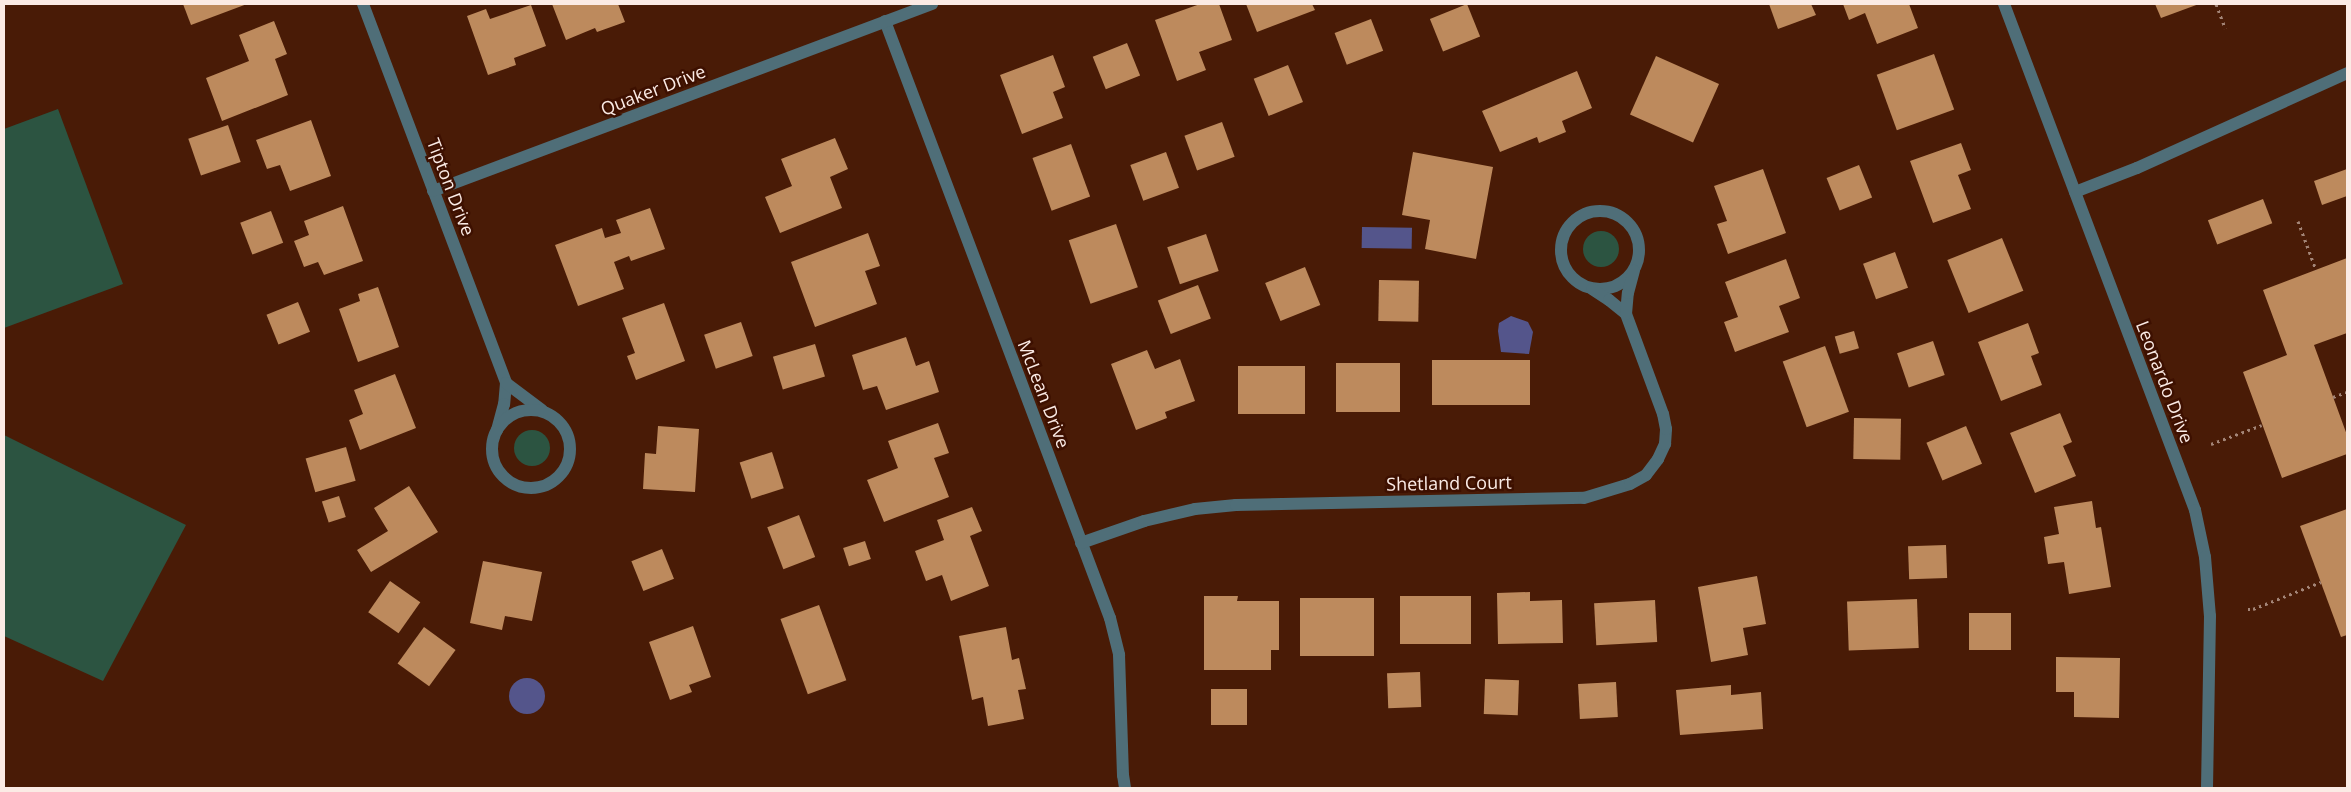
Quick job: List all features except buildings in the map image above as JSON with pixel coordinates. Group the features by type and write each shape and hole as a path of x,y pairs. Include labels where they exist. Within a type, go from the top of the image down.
{"street":[{"name":"Tipton Drive","path":"363,4 506,383 504,404 492,442 492,455 496,466 503,477 513,484 525,488 537,488 549,484 559,477 567,467 571,456 570,442 565,429 557,419 506,383"},
{"name":"Quaker Drive","path":"433,191 932,4"},
{"name":"Leonardo Drive","path":"2004,4 2194,510 2205,557 2210,616 2207,788"},
{"name":"McLean Drive","path":"885,21 1110,618 1119,655 1125,788"},
{"path":"2075,192 2137,168 2347,73"},
{"name":"Shetland Court","path":"1081,543 1144,520 1195,510 1236,505 1584,498 1630,484 1646,474 1658,459 1664,444 1666,429 1664,414 1626,314 1628,293 1639,259 1640,246 1636,233 1627,221 1616,214 1603,211 1589,212 1577,218 1567,228 1562,240 1560,253 1563,265 1579,284 1610,300 1626,314"},
{"path":"1590,288 1603,289 1615,287 1634,271"},
{"path":"497,430 506,419 518,412 531,410 545,412"}],"path":[{"path":"2216,4 2225,28"},
{"path":"2298,221 2316,270"},
{"path":"2333,397 2347,392"},
{"path":"2211,444 2262,424"},
{"path":"2248,608 2253,609 2320,582"}],"green space":[{"path":"58,109 123,284 4,328 4,129"},
{"path":"1601,231 1608,232 1614,236 1618,242 1618,256 1614,262 1608,266 1601,267 1594,266 1588,262 1584,256 1583,249 1584,242 1588,236 1594,232"},
{"path":"532,430 539,431 545,435 549,441 549,455 545,461 539,465 532,466 525,465 519,461 515,455 514,448 515,441 519,435 525,431"},
{"path":"4,435 186,525 103,681 4,636"}],"water":[{"path":"1362,227 1412,228 1412,249 1362,248"},
{"path":"1511,316 1528,322 1533,332 1529,354 1501,352 1498,331 1499,323"},
{"path":"527,678 534,679 540,683 544,689 544,703 540,709 534,713 527,714 520,713 514,709 510,703 509,696 510,689 514,683 520,679"}]}
